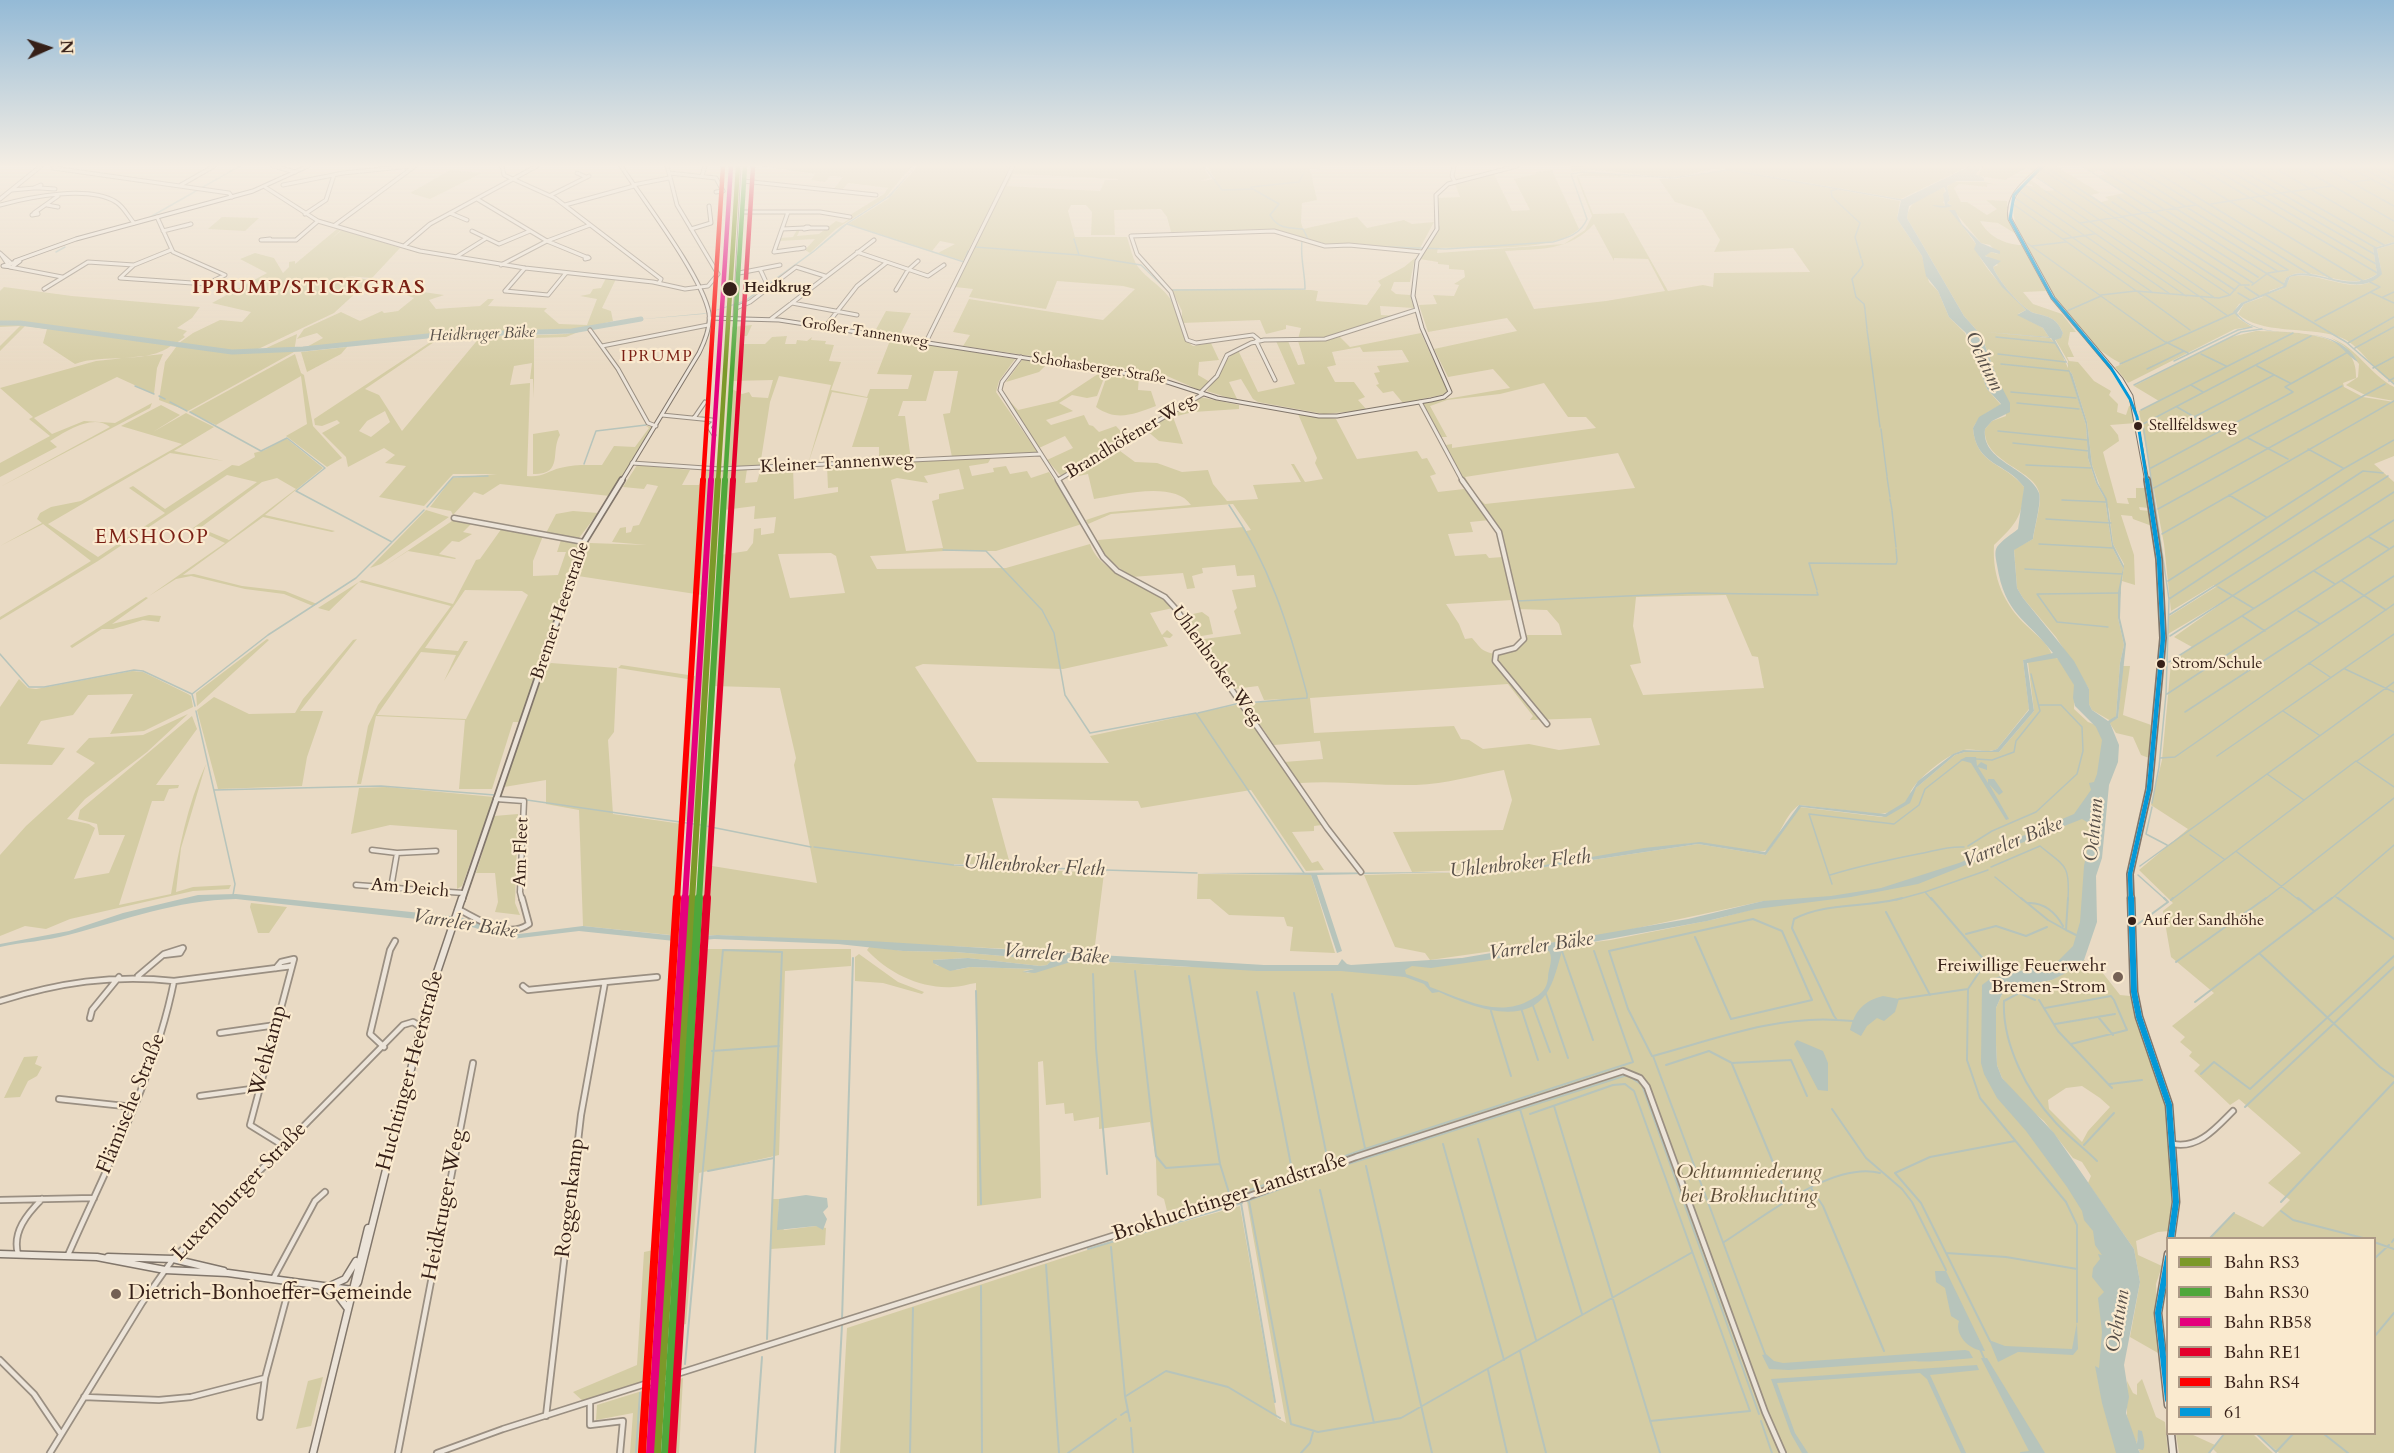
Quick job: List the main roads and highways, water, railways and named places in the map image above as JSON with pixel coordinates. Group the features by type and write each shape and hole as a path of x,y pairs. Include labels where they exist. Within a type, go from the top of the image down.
{"main road":[{"path":"8,265 95,234"},
{"path":"664,234 699,288 707,303 709,314"},
{"name":"Schohasberger Straße","path":"1021,357 1166,380 1228,401 1327,416 1444,397 1450,392 1431,352 1416,310 1412,287 1417,261 1433,234"},
{"path":"2019,234 2053,298 2079,333 2112,368 2131,396 2138,417 2159,559 2163,612 2162,666 2150,783 2132,861 2130,887 2135,1000 2166,1092 2176,1202 2171,1237"},
{"name":"Großer Tannenweg","path":"709,314 735,318 771,319 1021,357"},
{"name":"Bremer Heerstraße","path":"452,924 584,542 703,347 709,314"},
{"name":"Huchtinger Heerstraße","path":"353,1290 358,1282 372,1217 421,1027 452,924"},
{"name":"Huchtinger Heerstraße","path":"313,1453 353,1290 359,1255 372,1217"},
{"path":"0,1254 173,1259 228,1273"},
{"path":"332,1285 345,1279 359,1255"},
{"path":"97,1257 165,1270 228,1273 332,1285 353,1290"},
{"path":"2166,1266 2158,1313 2166,1387"},
{"path":"317,1285 336,1293 348,1309"},
{"path":"336,1293 353,1290"},
{"path":"2171,1435 2173,1453"}],"water":[{"path":"833,234 836,234 745,302 704,314 633,320 707,313 745,300"},
{"path":"1907,234 1916,234 1964,316 1981,335 1998,380 2010,403 2010,412 1992,421 1985,429 1990,449 2034,484 2039,493 2039,508 2033,539 2014,550 2017,588 2074,661 2089,689 2089,704 2092,710 2108,721 2116,716 2120,663 2124,645 2118,618 2118,592 2123,568 2112,547 2105,499 2096,483 2088,458 2086,425 2068,369 2072,374 2087,422 2092,465 2107,499 2113,544 2124,566 2120,618 2126,644 2118,718 2110,723 2119,745 2118,762 2109,785 2102,858 2096,876 2097,922 2084,960 2052,980 2012,987 2003,992 1996,1008 1996,1043 1997,1065 2002,1078 2054,1133 2134,1249 2140,1282 2124,1365 2129,1397 2126,1413 2137,1444 2138,1430 2142,1431 2144,1443 2143,1450 2138,1449 2140,1453 2116,1453 2102,1403 2095,1366 2099,1368 2102,1332 2098,1298 2104,1292 2092,1277 2093,1268 2100,1259 2098,1254 2102,1255 2095,1245 2093,1231 2084,1220 2082,1211 2067,1187 2026,1131 1997,1098 1984,1074 1981,1063 1982,985 1990,979 2058,961 2073,946 2080,922 2084,866 2092,825 2082,819 1918,884 1851,897 1756,909 1707,921 1571,946 1562,951 1554,979 1546,994 1536,1004 1523,1010 1509,1012 1494,1011 1465,1003 1439,992 1432,993 1424,984 1405,977 1341,971 1257,971 1077,960 1035,973 1022,972 1034,969 970,967 950,971 933,963 933,960 968,958 1040,966 1047,965 1052,960 955,952 903,951 838,944 714,939 684,942 579,931 512,939 462,924 236,899 172,907 60,937 0,947 0,944 69,931 123,913 198,895 236,894 460,917 519,934 583,926 687,937 717,935 870,941 1264,965 1338,965 1342,959 1351,965 1462,958 1688,919 1763,901 1831,896 1881,888 1959,863 2074,814 2091,790 2089,783 2094,782 2097,774 2102,740 2096,727 2075,706 2074,685 2057,658 2027,663 2034,711 1999,752 1965,752 1955,755 1916,788 1910,803 1886,817 1801,807 1766,855 1698,844 1519,871 1480,872 1527,868 1644,848 1700,842 1765,852 1799,805 1885,814 1905,802 1918,781 1953,754 1963,750 1991,751 1997,749 2029,710 2023,660 2053,653 2011,605 2005,595 1996,560 1995,553 1999,544 2018,529 2024,487 2017,479 1986,457 1975,440 1973,428 1979,417 2001,404 1987,389 1966,333 1949,317 1938,291 1926,276 1922,256","holes":["1549,951 1551,961 1543,991 1519,1005 1506,1007 1481,1005 1456,997 1430,987 1428,982 1406,974 1405,970 1412,966 1431,968"]},
{"path":"1969,234 1972,234 1981,243 2000,251 2000,254 1991,252 1985,256 2001,261 1993,267 1999,279 2017,300 2034,313 2052,318 2058,324 2063,333 2061,338 2055,340 2070,368 2051,338 1985,332 2049,337 2043,328 2017,315 2026,310 2002,287 1974,249 1976,244"},
{"path":"2394,242 2394,244 2377,249 2382,274 2372,281 2350,284 2301,275 2290,277 2286,287 2244,304 2237,313 2249,324 2233,312 2241,303 2283,286 2286,278 2295,274 2306,273 2354,282 2366,280 2377,274 2373,248"},
{"path":"2326,338 2332,340 2346,348 2358,362 2351,357"},
{"path":"1966,757 1976,757 1977,766 1981,762 1987,765 1987,770 1978,767 1988,783 1988,779 1994,779 2003,792 1999,795 1989,784 2009,819 2006,820 1971,763 1960,760"},
{"path":"1467,872 1317,875 1342,951 1337,953 1311,875 1196,873"},
{"path":"1883,996 1899,999 1895,1012 1884,1021 1877,1018 1867,1026 1861,1036 1850,1030 1861,1007"},
{"path":"1797,1040 1823,1051 1828,1063 1828,1091 1818,1090 1794,1044"},
{"path":"806,1195 827,1198 828,1207 823,1212 827,1219 823,1230 816,1226 777,1230 779,1199"},
{"path":"1935,1271 1946,1271 1985,1351 1974,1348 1961,1337 1959,1321 1951,1316 1945,1288 1936,1282"},
{"path":"2077,1322 2078,1349 2073,1355 2018,1352 1998,1362 1989,1340 2005,1346 2072,1349"},
{"path":"1969,1351 1973,1358 1789,1370 1769,1369 1762,1355 1766,1354 1774,1361 1783,1363"},
{"path":"1981,1358 1987,1358 2045,1453 2030,1453"},
{"path":"1977,1365 1979,1370 1930,1375 1966,1453 1961,1453 1927,1379 1920,1373 1777,1383 1795,1433 1808,1453 1802,1453 1791,1434 1771,1379"}],"waterway":[{"path":"877,234 964,262 968,251"},
{"path":"1305,234 1308,239"},
{"path":"1389,247 1446,249 1553,242 1574,234"},
{"path":"1856,234 1861,258"},
{"path":"2055,234 2135,290"},
{"path":"2067,234 2073,237"},
{"path":"2085,236 2094,234"},
{"path":"2096,234 2185,295"},
{"path":"2108,234 2199,296"},
{"path":"2120,234 2214,298"},
{"path":"2138,234 2230,295"},
{"path":"2148,234 2235,290"},
{"path":"2162,234 2240,284"},
{"path":"2176,234 2253,283"},
{"path":"2190,234 2258,277"},
{"path":"2203,234 2267,274"},
{"path":"2217,234 2277,271"},
{"path":"2230,234 2288,270 2267,274"},
{"path":"2244,234 2311,275"},
{"path":"2258,234 2332,279"},
{"path":"2284,234 2363,281"},
{"path":"2311,234 2379,274"},
{"path":"2325,234 2376,264"},
{"path":"2339,234 2374,254"},
{"path":"2351,234 2376,248"},
{"path":"2365,234 2384,245"},
{"path":"2388,234 2394,237"},
{"path":"2073,237 2085,236"},
{"path":"2085,236 2170,294"},
{"path":"2063,239 2073,237"},
{"path":"2073,237 2152,292"},
{"path":"1074,239 1079,255"},
{"path":"1173,290 1305,289 1302,241"},
{"path":"2032,246 2066,242"},
{"path":"2027,243 2101,296"},
{"path":"56,252 65,247"},
{"path":"975,247 1079,255"},
{"path":"1079,255 1141,265 1164,287"},
{"path":"1858,272 1863,265 1862,260"},
{"path":"1857,273 1852,279 1856,297 1864,304 1865,309"},
{"path":"2252,285 2267,274"},
{"path":"2267,274 2285,285"},
{"path":"2370,282 2380,287 2370,292"},
{"path":"2235,290 2239,285 2249,285"},
{"path":"2245,287 2259,296"},
{"path":"2230,295 2235,290"},
{"path":"1169,291 1172,301"},
{"path":"2101,295 2136,291 2170,294"},
{"path":"2138,292 2190,330"},
{"path":"2315,321 2370,292"},
{"path":"2370,292 2394,303"},
{"path":"2383,297 2394,292"},
{"path":"2238,293 2250,300"},
{"path":"2170,294 2185,295"},
{"path":"2185,295 2199,296"},
{"path":"2214,298 2230,295"},
{"path":"2266,295 2346,342 2375,367"},
{"path":"2067,311 2101,296"},
{"path":"2101,296 2165,342"},
{"path":"2199,296 2214,298"},
{"path":"2199,296 2228,316"},
{"path":"1865,310 1867,329"},
{"path":"2228,316 2234,313"},
{"path":"2168,343 2228,316"},
{"path":"2348,343 2394,317"},
{"name":"Heidkruger Bäke","path":"0,323 20,323 232,352 303,349 437,335 572,331 641,319"},
{"path":"2174,361 2238,330 2252,327"},
{"path":"2355,348 2394,327"},
{"path":"2134,385 2241,332 2262,329"},
{"path":"1867,330 1870,351"},
{"path":"2141,410 2293,333"},
{"path":"2169,599 2143,424 2311,336"},
{"path":"1996,337 2055,343"},
{"path":"2120,364 2168,343"},
{"path":"2168,343 2184,351"},
{"path":"2147,369 2184,351"},
{"path":"2184,351 2188,353"},
{"path":"1870,352 1880,427"},
{"path":"2151,468 2293,392 2285,387 2348,352"},
{"name":"Ochtum","path":"1998,354 2066,362"},
{"path":"2201,354 2226,366"},
{"path":"2375,367 2394,357"},
{"name":"Ochtum","path":"2001,364 2069,371"},
{"path":"2257,366 2290,383"},
{"path":"2375,367 2390,380"},
{"path":"2194,417 2274,375"},
{"path":"2390,380 2394,378"},
{"path":"2390,380 2394,384"},
{"path":"2268,448 2385,384"},
{"path":"2191,385 2203,392"},
{"path":"135,386 154,394"},
{"path":"2154,488 2342,386"},
{"name":"Ochtum","path":"2011,392 2076,398"},
{"path":"159,396 165,399"},
{"path":"2309,450 2394,401"},
{"path":"170,402 187,411"},
{"path":"2017,403 2079,409"},
{"path":"2177,407 2194,417"},
{"path":"190,412 261,451 287,438 325,468 296,491 392,542 356,578 268,635 192,694"},
{"path":"2194,417 2217,430"},
{"path":"584,464 596,431 646,425"},
{"path":"1881,429 1887,476"},
{"path":"1998,431 2087,440"},
{"path":"2248,438 2268,448"},
{"path":"2168,581 2343,469 2394,440"},
{"path":"2013,443 2089,451"},
{"path":"2158,509 2268,448"},
{"path":"2268,448 2288,459"},
{"path":"2230,495 2309,450"},
{"path":"2309,450 2343,468"},
{"path":"2026,465 2091,468"},
{"path":"2169,599 2363,471 2383,473"},
{"path":"427,507 453,477 488,476"},
{"path":"2169,615 2388,476"},
{"path":"1887,477 1890,497"},
{"path":"2233,596 2394,492"},
{"path":"2162,534 2230,495"},
{"path":"2230,495 2266,517"},
{"path":"1890,499 1892,510"},
{"path":"2062,500 2106,502"},
{"path":"1229,505 1267,573 1293,644 1307,694 1307,698 1245,703"},
{"path":"393,541 424,510"},
{"path":"1892,511 1896,547"},
{"path":"2046,519 2111,523"},
{"path":"2169,662 2394,520"},
{"path":"2369,537 2388,548"},
{"path":"2039,544 2113,548"},
{"path":"2264,631 2394,546"},
{"path":"1896,549 1897,560"},
{"path":"943,550 986,551 1042,610 1054,633 1065,695 1090,733 1196,713 1304,873"},
{"path":"1817,590 1809,563 1896,564 1897,561"},
{"path":"2025,569 2122,574"},
{"path":"2314,571 2335,584"},
{"path":"2364,596 2394,576"},
{"path":"2342,581 2364,596"},
{"path":"2218,587 2233,596"},
{"path":"1517,601 1693,593 1818,595 1817,592"},
{"path":"2108,627 2057,622 2037,594 2120,593"},
{"path":"2170,636 2233,596"},
{"path":"2233,596 2253,608"},
{"path":"2185,712 2364,596"},
{"path":"2364,596 2386,610"},
{"path":"2152,803 2159,767 2166,694 2169,599"},
{"path":"2386,610 2394,604"},
{"path":"2309,663 2386,610"},
{"path":"2298,611 2320,624"},
{"path":"2242,616 2264,631"},
{"path":"2167,694 2264,631"},
{"path":"2217,756 2394,634"},
{"path":"0,654 29,687 44,687 134,670 143,671 192,694"},
{"path":"2160,758 2175,757 2309,663"},
{"path":"2309,663 2330,677"},
{"path":"2345,669 2386,688"},
{"path":"1976,759 1992,760 2014,752 2016,741 2040,711 2031,674"},
{"path":"2386,688 2394,682"},
{"path":"2267,774 2386,688"},
{"path":"2386,688 2394,692"},
{"path":"192,694 195,706"},
{"path":"1198,713 1240,703"},
{"name":"Varreler Bäke","path":"1968,846 1992,831 2036,812 2077,774 2083,751 2082,727 2061,705 2039,705"},
{"path":"196,711 235,884 233,895"},
{"path":"2283,711 2319,735"},
{"path":"2357,761 2394,734"},
{"path":"1832,884 1809,814 1894,824 1919,805 1925,789 1962,760"},
{"path":"2173,898 2171,900 2356,761 2394,787"},
{"path":"2140,866 2267,774"},
{"path":"2267,774 2304,800"},
{"path":"214,790 381,786 495,795"},
{"path":"499,796 701,825 811,847"},
{"path":"2281,886 2394,798"},
{"path":"2152,807 2146,834 2167,845"},
{"path":"2190,835 2224,859"},
{"path":"2330,900 2394,845"},
{"name":"Varreler Bäke","path":"1991,867 2040,846 2056,858 2067,873 2068,898"},
{"name":"Uhlenbroker Fleth","path":"814,847 953,865 1197,873"},
{"name":"Varreler Bäke","path":"1830,875 1874,863 1952,847 1964,847"},
{"path":"2237,852 2281,886"},
{"name":"Varreler Bäke","path":"1925,892 1988,870"},
{"path":"2138,875 2166,900"},
{"path":"1995,877 2023,900"},
{"path":"2264,900 2281,886"},
{"path":"2281,886 2299,900"},
{"path":"1896,900 1925,892"},
{"path":"1925,892 1932,900"},
{"path":"2336,897 2340,900"},
{"path":"1837,1020 1792,928 1794,919 1819,910 1902,898"},
{"path":"1931,898 1986,962 1968,989"},
{"path":"2021,898 2048,920 2066,930"},
{"path":"2066,930 2068,898"},
{"path":"2176,962 2266,898"},
{"path":"2298,898 2314,911"},
{"path":"2195,1002 2332,898"},
{"path":"2338,898 2394,939"},
{"path":"2138,924 2168,902 2166,900"},
{"path":"2028,903 2039,904 2049,909 2063,926"},
{"path":"1886,912 1930,995"},
{"path":"1652,1056 1628,1009 1609,951 1753,919 1782,931 1812,1000 1731,1019 1695,937"},
{"path":"1966,934 1996,926 2026,936 2047,927"},
{"path":"2066,930 2076,935"},
{"path":"714,1051 723,950 782,952 778,1046"},
{"name":"Varreler Bäke","path":"1562,951 1593,1040"},
{"name":"Varreler Bäke","path":"1293,1175 1633,1062 1594,951"},
{"path":"2260,954 2327,1017"},
{"path":"2327,1017 2394,956"},
{"path":"842,1320 853,958"},
{"path":"2334,1024 2394,967"},
{"path":"1135,971 1156,1156 1166,1168 1220,1164"},
{"name":"Varreler Bäke","path":"1093,974 1096,1048 1107,1174"},
{"path":"1189,976 1220,1164"},
{"path":"1930,995 1968,989"},
{"path":"1968,989 1967,1060 1980,1098 2066,1202 2077,1225 2077,1269"},
{"path":"976,991 981,1204"},
{"path":"1257,992 1293,1175"},
{"path":"1294,993 1328,1162"},
{"path":"2035,1000 2019,993 2004,1001 2007,1034 2018,1067 2045,1111 2097,1161"},
{"path":"1332,994 1365,1148"},
{"path":"1546,994 1568,1058"},
{"path":"1899,999 1930,995"},
{"path":"2045,1008 2111,996 2127,1030 2112,1034"},
{"path":"2039,1000 2058,1031 2112,1088"},
{"path":"1532,1003 1550,1052"},
{"path":"1521,1008 1538,1060"},
{"path":"1491,1011 1511,1076"},
{"path":"2055,1024 2115,1014"},
{"path":"2201,1074 2214,1062 2250,1089 2327,1017"},
{"path":"2327,1017 2334,1024"},
{"path":"2099,1018 2112,1034"},
{"path":"1765,1354 1653,1056 1767,1025 1837,1020"},
{"path":"1837,1020 1853,1021"},
{"path":"2245,1107 2334,1024"},
{"path":"2334,1024 2380,1067 2394,1077"},
{"path":"2071,1044 2112,1034"},
{"path":"714,1051 778,1046"},
{"path":"767,1339 778,1046"},
{"path":"685,1364 714,1051"},
{"path":"1666,1065 1709,1051 1732,1063 1791,1060 1807,1096"},
{"path":"1732,1064 1789,1200"},
{"path":"1520,1109 1627,1075 1642,1085 1759,1414"},
{"path":"2110,1084 2142,1080"},
{"path":"2281,1202 2394,1082"},
{"path":"1530,1114 1613,1085 1625,1084 1634,1091 1750,1411 1650,1421"},
{"path":"1554,1106 1613,1298"},
{"path":"1247,1201 1342,1166 1520,1109"},
{"path":"1520,1109 1582,1314"},
{"path":"1832,1109 1866,1158 1902,1189 1912,1202 1946,1270"},
{"path":"2084,1145 2114,1113"},
{"path":"1478,1139 1536,1340"},
{"path":"1946,1253 1921,1203 1895,1173 1930,1157 2015,1141"},
{"path":"1443,1144 1504,1359"},
{"path":"708,1171 774,1158"},
{"path":"1159,1216 1230,1196 1220,1164"},
{"path":"1366,1166 1421,1406"},
{"path":"1789,1200 1841,1175 1861,1171 1880,1173"},
{"path":"1236,1195 1293,1175"},
{"path":"1811,1188 1823,1206 1884,1351"},
{"path":"1320,1190 1374,1423"},
{"path":"1724,1242 1789,1200"},
{"path":"1249,1201 1291,1424 1318,1432 1374,1423"},
{"path":"1088,1249 1241,1203"},
{"path":"1241,1203 1275,1402"},
{"path":"645,1381 659,1207"},
{"path":"2281,1211 2293,1220 2359,1237"},
{"path":"2211,1237 2234,1213"},
{"path":"2376,1243 2387,1247"},
{"path":"1111,1247 1125,1396 1130,1421"},
{"path":"2376,1257 2387,1247"},
{"path":"2387,1247 2394,1249"},
{"path":"1613,1298 1691,1253"},
{"path":"1946,1253 2006,1257 2077,1269"},
{"path":"1946,1253 1990,1341"},
{"path":"1046,1265 1059,1453"},
{"path":"2077,1269 2077,1322"},
{"path":"981,1286 982,1453"},
{"path":"1504,1359 1613,1298"},
{"path":"1613,1298 1650,1421"},
{"path":"910,1453 913,1308"},
{"path":"2376,1335 2394,1313"},
{"path":"835,1453 842,1325"},
{"path":"1980,1349 1984,1358"},
{"path":"1520,1351 1546,1453"},
{"path":"755,1453 762,1357"},
{"path":"1421,1406 1504,1359"},
{"path":"1488,1370 1507,1453"},
{"path":"1126,1396 1166,1371 1228,1387 1280,1418"},
{"path":"636,1453 640,1393"},
{"path":"1374,1423 1401,1418 1421,1406"},
{"path":"1421,1406 1432,1453"},
{"path":"1121,1415 1127,1411"},
{"path":"1068,1453 1116,1419"},
{"path":"1650,1421 1660,1453"},
{"path":"1761,1421 1772,1453"},
{"path":"1131,1428 1133,1453"},
{"path":"1301,1453 1310,1443 1313,1432"},
{"path":"2209,1453 2223,1435"},
{"path":"2258,1435 2276,1452 2292,1435"},
{"path":"2325,1435 2348,1453"},
{"path":"2021,1453 2029,1452"}],"rail line":[{"name":"RS4","path":"642,1452 719,234"},
{"name":"RB58","path":"650,1453 727,234"},
{"name":"RS3","path":"657,1453 734,234"},
{"name":"RS30","path":"665,1453 741,234"},
{"name":"RE1","path":"672,1453 749,234"}],"place":[{"name":"Heidkrug","path":"730,289"},
{"name":"Stellfeldsweg","path":"2138,426"},
{"name":"Strom/Schule","path":"2161,664"},
{"name":"Auf der Sandhöhe","path":"2132,921"},
{"name":"Freiwillige Feuerwehr Bremen-Strom","path":"2118,977"},
{"name":"Dietrich-Bonhoeffer-Gemeinde","path":"116,1294"}],"district":[{"name":"IPRUMP/STICKGRAS","path":"309,288"},
{"name":"IPRUMP","path":"657,357"},
{"name":"EMSHOOP","path":"152,538"}],"park label":[{"name":"Ochtumniederung bei Brokhuchting","path":"1749,1185"}]}
